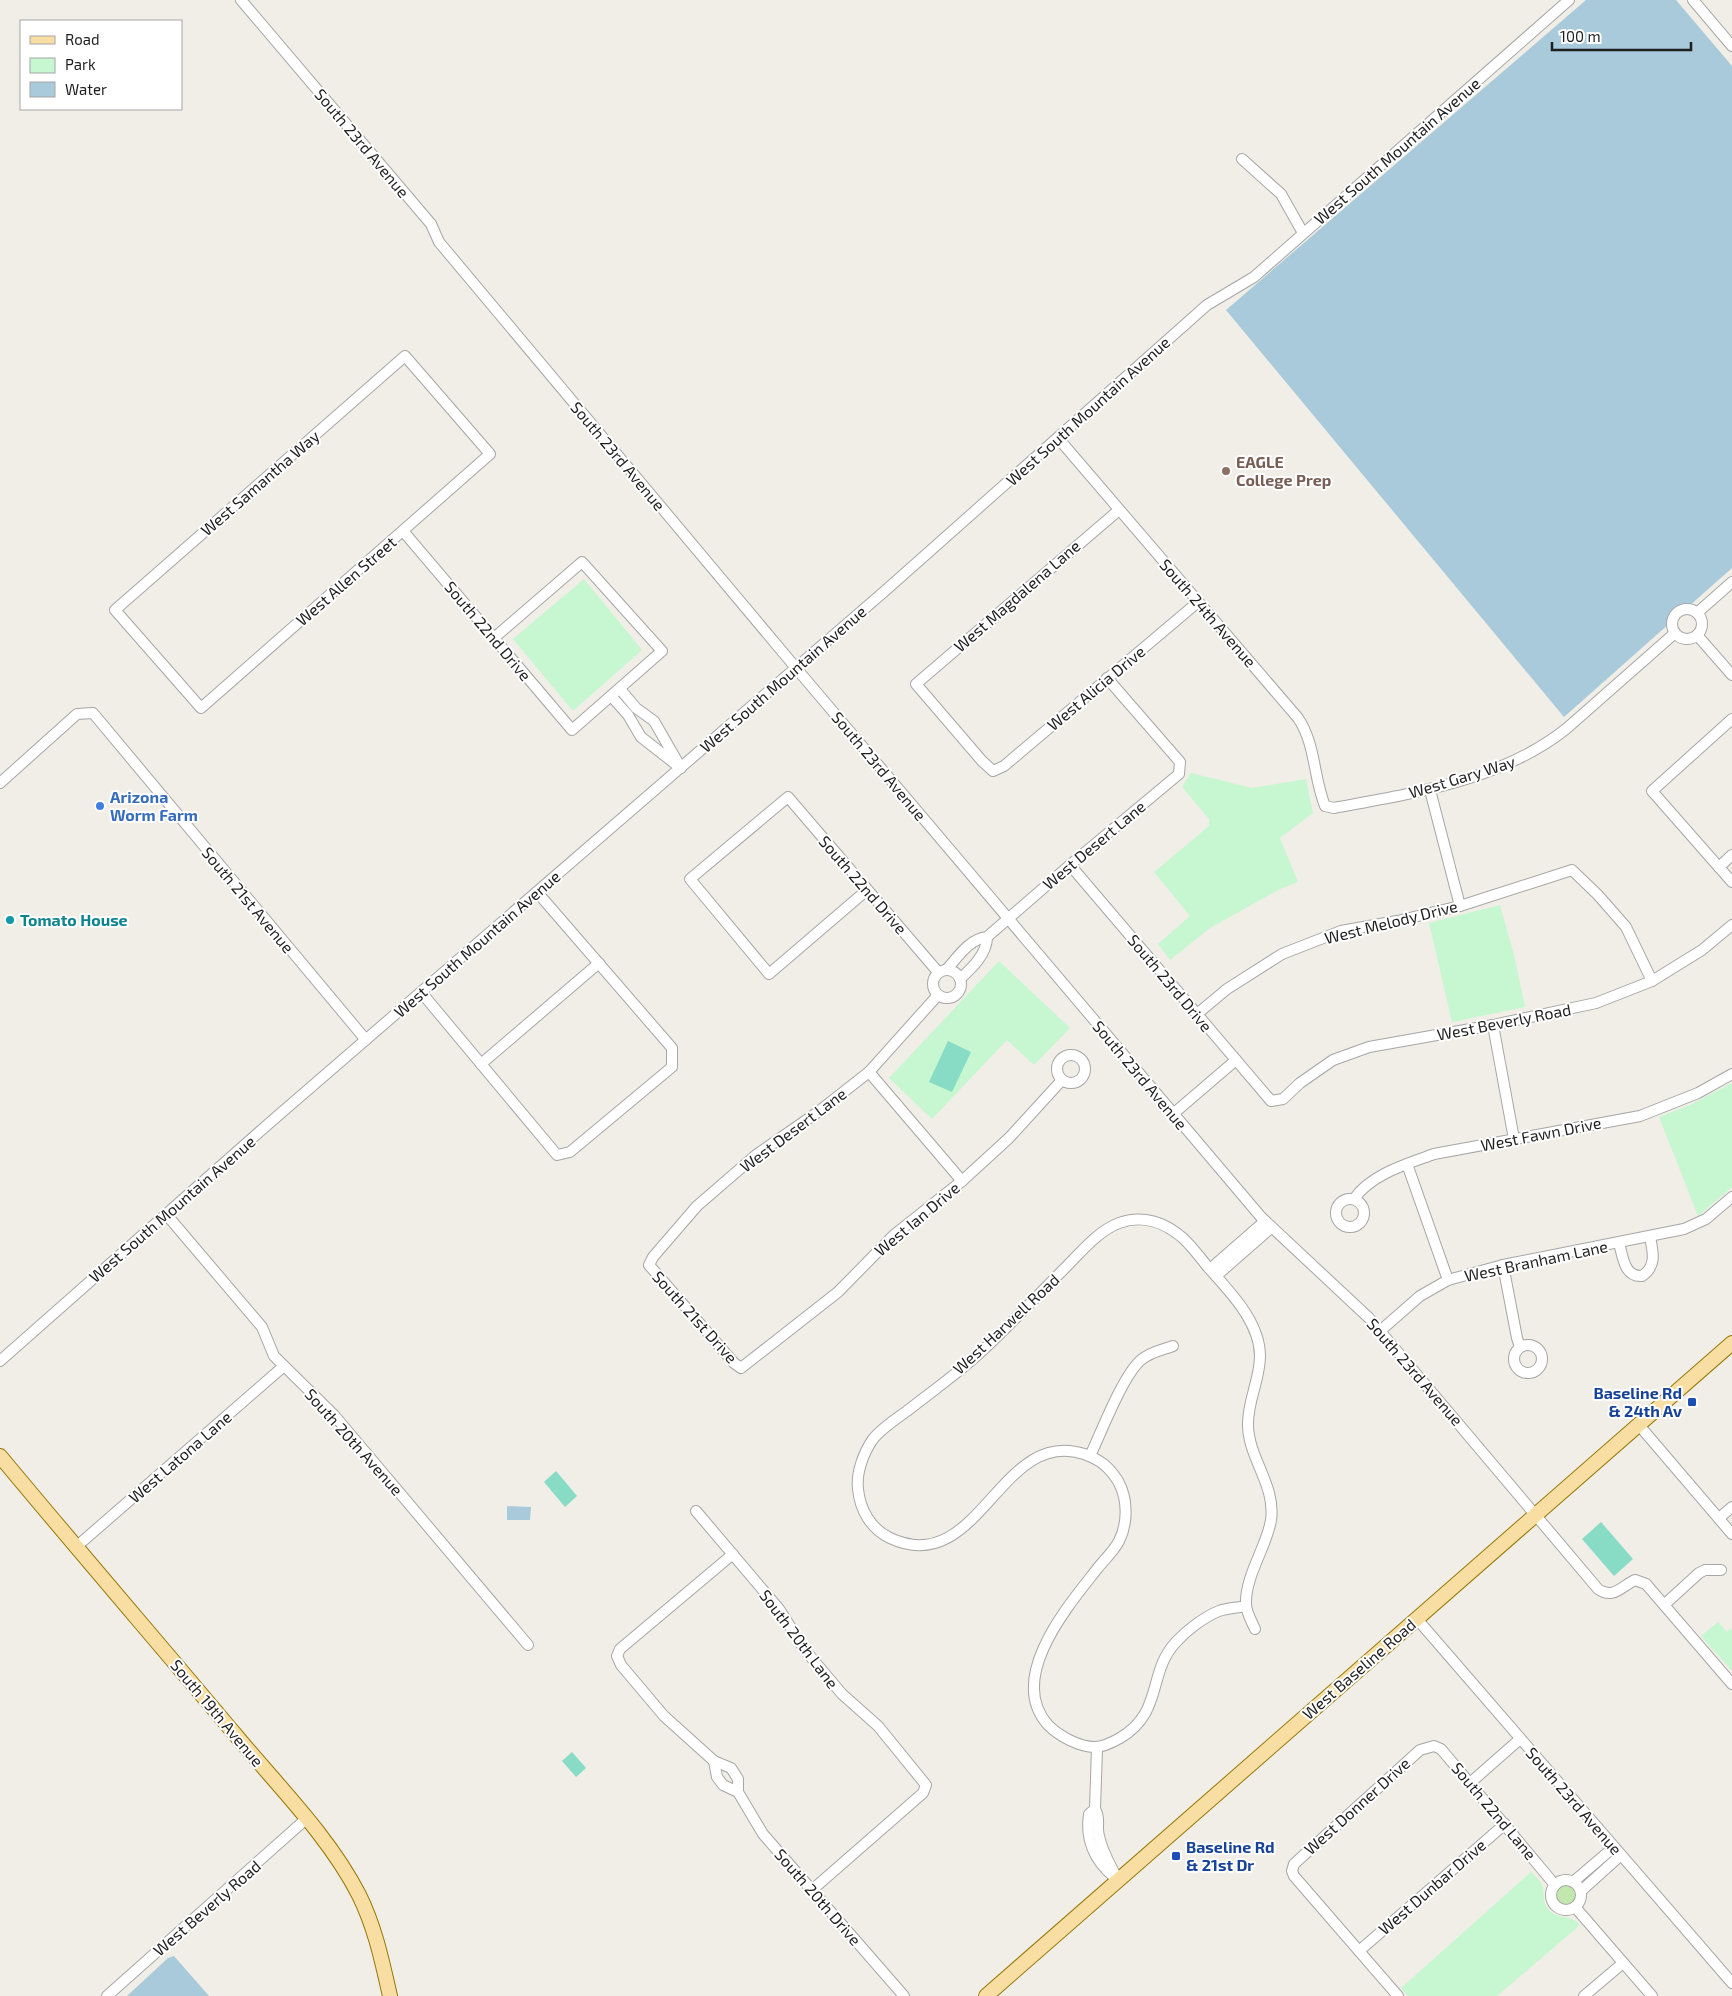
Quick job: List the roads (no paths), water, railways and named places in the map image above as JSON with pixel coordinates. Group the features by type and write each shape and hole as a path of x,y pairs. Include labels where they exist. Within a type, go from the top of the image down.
{"main road":[{"name":"West Baseline Road","path":"986,1996 1732,1343"},
{"name":"South 19th Avenue","path":"0,1456 336,1857 359,1896 379,1949 390,1996"}],"street":[{"name":"South 23rd Avenue","path":"241,0 431,224 439,242 1173,1114 1268,1225 1333,1283 1380,1331 1488,1457 1535,1516"},
{"name":"West South Mountain Avenue","path":"0,1361 166,1214 796,668 1207,305 1254,277 1569,0"},
{"path":"1693,0 1732,46"},
{"path":"1242,159 1281,194 1303,234"},
{"name":"West Allen Street","path":"201,708 490,454 405,356"},
{"name":"West Samantha Way","path":"201,708 115,610 405,356"},
{"name":"South 24th Avenue","path":"1058,438 1305,730 1310,742 1320,794 1325,806"},
{"name":"West Magdalena Lane","path":"992,771 982,762 916,684 1119,510"},
{"name":"South 22nd Drive","path":"404,531 572,730 612,697"},
{"path":"494,638 582,562 662,651 612,697 628,715 641,737 681,768"},
{"path":"1697,613 1732,582"},
{"name":"West Alicia Drive","path":"992,771 1004,766 1198,602"},
{"path":"1686,609 1697,613 1702,622 1702,627 1697,635 1693,638 1683,638 1675,633 1672,622 1675,614 1686,609"},
{"name":"West Gary Way","path":"1325,806 1334,808 1430,790 1503,766 1548,744 1675,633"},
{"path":"1697,635 1732,675"},
{"name":"West Desert Lane","path":"942,971 978,938 987,937 1179,774 1180,762 1107,678"},
{"path":"620,689 636,708 654,722 681,768"},
{"name":"South 21st Avenue","path":"0,783 77,714 93,713 366,1040"},
{"path":"1732,718 1652,791 1732,882"},
{"path":"1430,790 1460,906"},
{"name":"South 22nd Drive","path":"868,890 769,974 690,879 788,797 868,890 942,971"},
{"path":"1719,867 1732,855"},
{"name":"South 23rd Drive","path":"1070,865 1271,1101"},
{"name":"West Melody Drive","path":"1197,1014 1227,989 1282,954 1341,931 1397,921 1460,906 1572,870 1598,895 1626,927 1652,981"},
{"path":"421,992 557,1155 570,1152 672,1067 672,1048 538,892"},
{"name":"West Beverly Road","path":"1271,1101 1283,1099 1300,1083 1333,1060 1369,1047 1493,1025 1596,1003 1652,981 1702,950 1732,925"},
{"name":"West Desert Lane","path":"960,979 984,951 987,945 987,937"},
{"path":"964,950 975,963"},
{"path":"481,1064 599,963"},
{"path":"942,971 955,972 960,979 961,988 956,995 948,998 938,995 933,984 935,976 942,971"},
{"name":"West Desert Lane","path":"649,1265 653,1257 704,1200 756,1155 818,1112 869,1072 938,995"},
{"path":"1493,1025 1514,1139"},
{"path":"1173,1114 1236,1060"},
{"path":"869,1072 962,1181"},
{"name":"West Fawn Drive","path":"1354,1199 1368,1185 1407,1164 1434,1154 1640,1116 1698,1093 1732,1074"},
{"name":"West Ian Drive","path":"741,1368 838,1292 894,1235 962,1181 1009,1138 1062,1080"},
{"path":"1407,1164 1448,1280"},
{"name":"West Branham Lane","path":"1380,1331 1420,1296 1448,1280 1503,1265 1684,1229 1706,1219 1732,1197"},
{"name":"South 20th Avenue","path":"166,1214 262,1327 270,1350 334,1415 528,1645"},
{"name":"West Harwell Road","path":"1090,1456 1070,1450 1046,1452 1023,1466 959,1532 935,1543 908,1545 884,1535 865,1518 857,1487 863,1457 876,1435 981,1352 1093,1240 1116,1224 1138,1218 1162,1224 1184,1240 1213,1272"},
{"path":"1255,1629 1245,1606 1251,1574 1271,1521 1271,1501 1268,1488 1252,1450 1248,1426 1260,1355 1256,1333 1240,1306 1213,1272 1268,1225"},
{"name":"West Branham Lane","path":"1619,1243 1627,1270 1631,1274 1642,1276 1651,1269 1653,1263 1650,1237"},
{"name":"South 21st Drive","path":"649,1265 734,1363 741,1368"},
{"path":"1503,1265 1520,1347"},
{"path":"1173,1346 1152,1352 1140,1361 1125,1382 1090,1456 1109,1467 1122,1489 1126,1516 1119,1541 1072,1601 1043,1648 1034,1684 1038,1711 1048,1725 1061,1736 1074,1742 1097,1748 1114,1742 1136,1728 1150,1706 1162,1665 1175,1642 1198,1623 1220,1610 1245,1606"},
{"name":"West Latona Lane","path":"76,1547 284,1366"},
{"path":"1638,1424 1732,1534"},
{"path":"1719,1518 1732,1507"},
{"name":"South 20th Lane","path":"696,1511 779,1609 806,1650 836,1687 878,1726 926,1785 923,1793 812,1890"},
{"path":"1535,1516 1601,1591 1613,1594 1637,1580 1646,1584 1732,1684"},
{"name":"South 20th Drive","path":"733,1554 620,1649 617,1656 621,1665 664,1716 714,1761 728,1766 735,1772 738,1778 738,1792 763,1834 904,1996"},
{"path":"1664,1604 1699,1573 1705,1570 1722,1570"},
{"name":"South 23rd Avenue","path":"1417,1619 1732,1983"},
{"path":"1470,1783 1520,1739"},
{"name":"South 22nd Lane","path":"1428,1746 1441,1749 1556,1885"},
{"name":"West Donner Drive","path":"1359,1951 1294,1876 1292,1871 1294,1864 1420,1750 1428,1746"},
{"path":"1097,1748 1095,1809 1098,1814 1093,1834 1118,1880"},
{"name":"South 20th Drive","path":"714,1761 717,1778 723,1785 738,1792"},
{"name":"West Beverly Road","path":"107,1996 306,1819"},
{"name":"West Dunbar Drive","path":"1359,1951 1504,1824"},
{"path":"1573,1882 1614,1847"},
{"path":"1580,1891 1621,1855"},
{"path":"1588,1869 1596,1877"},
{"path":"1564,1880 1573,1882 1580,1891 1580,1900 1575,1907 1566,1910 1553,1903 1551,1893 1556,1885 1564,1880"},
{"path":"1575,1907 1652,1996"},
{"path":"1359,1951 1398,1996"},
{"path":"1584,1996 1623,1963"}],"water":[{"path":"1586,0 1676,0 1732,66 1732,568 1564,717 1226,310"},
{"path":"507,1506 531,1507 530,1520 507,1520"},
{"path":"174,1956 209,1996 127,1996 168,1958"}],"place":[{"name":"EAGLE College Prep","path":"1226,471"},
{"name":"Arizona Worm Farm","path":"100,806"},
{"name":"Tomato House","path":"10,920"},
{"name":"Baseline Rd & 24th Av","path":"1692,1402"},
{"name":"Baseline Rd & 21st Dr","path":"1176,1856"}]}
